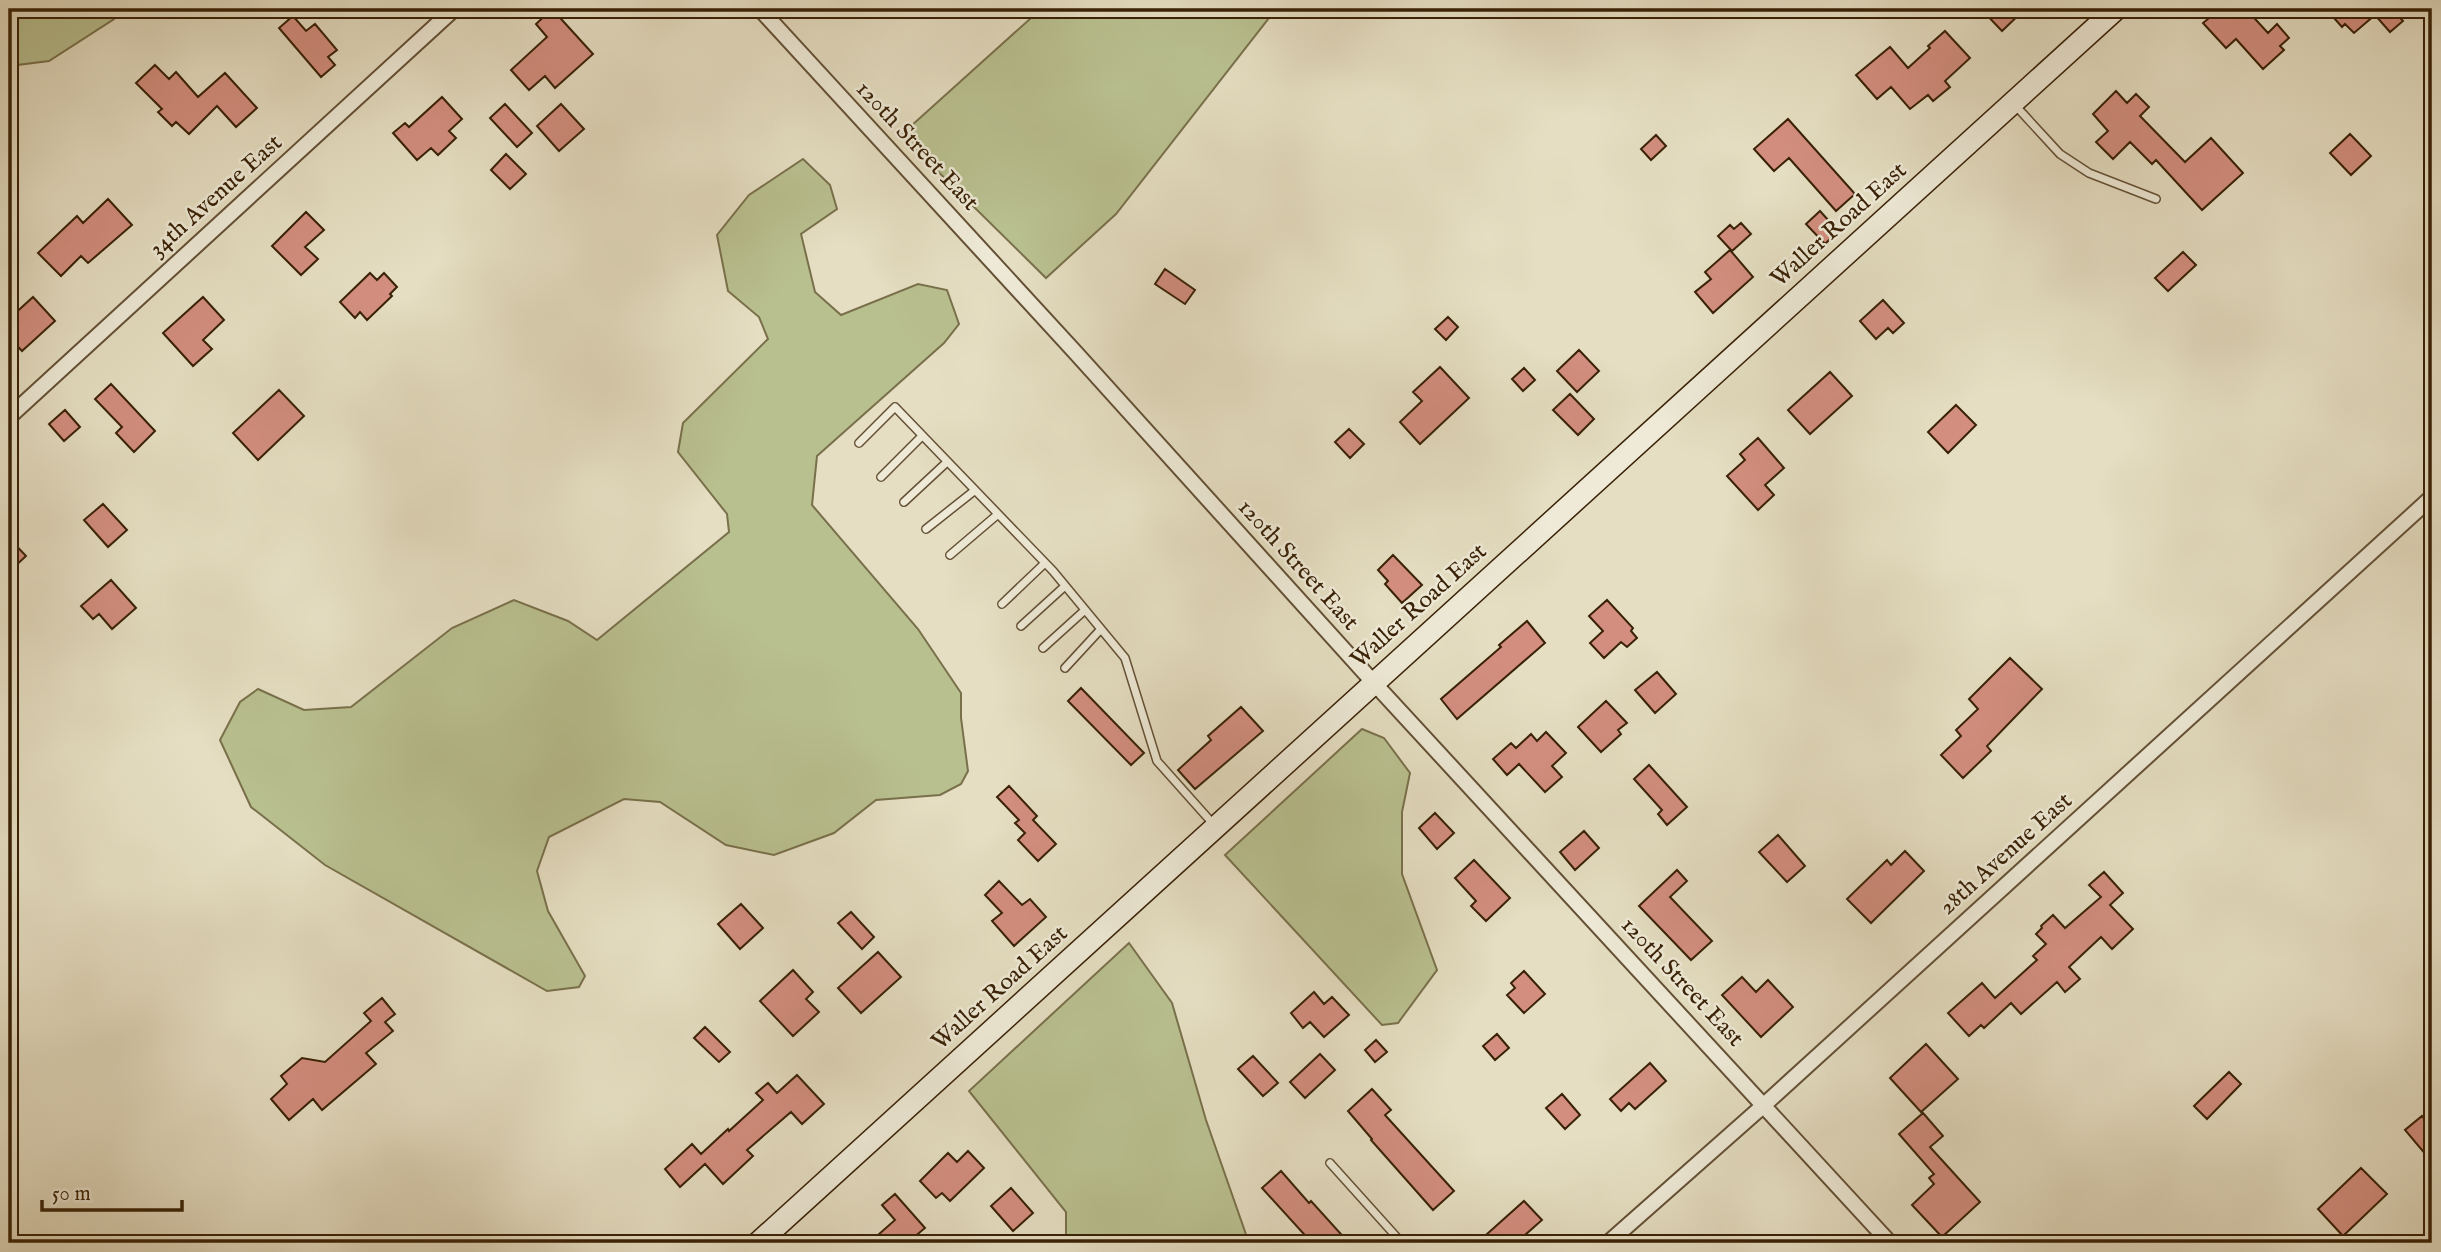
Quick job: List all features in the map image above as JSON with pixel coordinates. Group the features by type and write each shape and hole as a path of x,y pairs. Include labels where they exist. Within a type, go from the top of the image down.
{"street":[{"name":"34th Avenue East","path":"9,417 454,9"},
{"name":"120th Street East","path":"760,9 1374,683 1890,1243"},
{"name":"Waller Road East","path":"758,1243 2116,9"},
{"name":"28th Avenue East","path":"1608,1243 1764,1105 2432,497"}],"lane":[{"path":"2011,102 2060,153 2089,173 2156,199"},
{"path":"859,443 895,407 1045,563 1125,658 1157,761 1216,827"},
{"path":"881,477 922,436"},
{"path":"904,502 947,462"},
{"path":"926,529 974,491"},
{"path":"950,555 997,515"},
{"path":"1002,604 1045,563"},
{"path":"1021,626 1065,586"},
{"path":"1043,648 1085,610"},
{"path":"1065,668 1101,629"},
{"path":"1330,1163 1402,1243"}],"green space":[{"path":"9,9 117,9 114,19 49,61 9,66"},
{"path":"1041,9 1276,9 1116,214 1046,278 901,135"},
{"path":"803,159 830,185 837,209 801,234 815,292 841,315 918,284 947,290 959,324 944,343 817,456 812,505 918,629 961,693 961,718 968,771 961,784 940,795 876,800 834,833 774,855 726,845 660,802 624,799 549,837 537,871 548,911 585,976 579,987 547,991 325,865 251,807 220,740 240,702 258,689 304,710 351,707 452,628 514,600 568,621 597,640 729,532 727,514 678,452 683,423 768,339 759,317 728,291 717,235 749,195"},
{"path":"1362,729 1384,738 1410,773 1402,812 1402,874 1437,970 1398,1023 1382,1025 1225,855"},
{"path":"1129,943 1172,1003 1206,1120 1249,1243 1066,1243 1066,1212 969,1091"}],"building":[{"path":"552,9 593,54 555,88 545,76 529,90 511,70 547,37 536,24"},
{"path":"1981,9 2025,9 2002,31"},
{"path":"2220,9 2246,9 2268,33 2277,24 2289,38 2280,46 2284,50 2263,69 2236,39 2226,48 2203,23"},
{"path":"2326,9 2392,9 2403,21 2390,32 2375,15 2354,33 2345,24 2342,27"},
{"path":"293,16 306,31 315,24 337,50 328,57 335,65 321,77 279,28"},
{"path":"1945,31 1970,58 1945,81 1950,87 1933,101 1928,95 1910,109 1891,87 1877,99 1856,75 1890,47 1908,68"},
{"path":"155,65 169,79 176,72 198,97 225,73 257,108 236,127 217,106 189,134 176,122 172,126 158,112 162,109 136,83"},
{"path":"2116,91 2127,103 2136,94 2149,107 2140,116 2185,162 2211,138 2243,173 2202,210 2156,160 2152,164 2130,142 2113,159 2096,142 2108,131 2093,114"},
{"path":"442,97 462,119 449,131 456,138 438,155 431,148 417,160 393,133 405,123 409,127"},
{"path":"505,104 532,133 517,147 490,118"},
{"path":"561,104 584,129 559,151 537,126"},
{"path":"1788,119 1855,194 1836,211 1789,158 1774,171 1754,149"},
{"path":"2350,134 2371,156 2351,175 2330,153"},
{"path":"1656,135 1666,146 1651,160 1641,149"},
{"path":"506,154 526,174 510,189 491,170"},
{"path":"108,199 132,225 88,263 81,256 61,276 38,253 77,216 83,223"},
{"path":"1820,211 1838,231 1825,244 1806,224"},
{"path":"306,212 324,230 305,247 318,259 301,275 272,246"},
{"path":"1741,223 1751,234 1732,251 1718,236 1730,225 1734,229"},
{"path":"1730,250 1753,277 1713,313 1695,292 1711,279 1705,272"},
{"path":"2183,252 2196,265 2168,291 2155,278"},
{"path":"1165,269 1195,290 1185,304 1155,284"},
{"path":"370,273 377,280 384,273 397,287 390,294 392,296 367,320 360,312 355,318 340,302"},
{"path":"33,297 55,321 22,351 9,337 9,319"},
{"path":"203,297 224,320 203,340 212,349 193,366 163,333"},
{"path":"1883,300 1904,323 1893,333 1888,328 1876,339 1860,321"},
{"path":"1448,317 1458,327 1446,340 1435,329"},
{"path":"1579,350 1599,371 1577,392 1557,371"},
{"path":"1440,367 1469,398 1420,444 1400,422 1422,401 1413,392"},
{"path":"1524,368 1535,380 1523,391 1512,379"},
{"path":"1830,372 1852,396 1810,434 1788,410"},
{"path":"111,384 155,431 134,452 116,433 122,427 95,399"},
{"path":"279,390 304,416 258,460 233,433"},
{"path":"1570,394 1594,419 1578,435 1553,410"},
{"path":"1956,405 1976,425 1948,453 1928,432"},
{"path":"65,410 80,427 64,441 49,424"},
{"path":"1349,429 1364,444 1350,458 1335,442"},
{"path":"1758,438 1784,468 1765,485 1774,495 1758,510 1727,476 1745,460 1740,454"},
{"path":"103,504 127,530 108,547 84,520"},
{"path":"9,538 26,556 9,572"},
{"path":"1393,555 1422,585 1402,603 1385,584 1388,581 1378,570"},
{"path":"111,580 136,608 112,629 99,614 93,619 81,606"},
{"path":"1607,600 1633,628 1631,631 1637,638 1627,647 1621,642 1604,658 1590,643 1603,631 1589,616"},
{"path":"1527,621 1545,643 1457,719 1441,699"},
{"path":"2010,658 2042,689 1987,746 1991,751 1963,778 1941,755 1961,736 1956,730 1978,709 1969,699"},
{"path":"1657,672 1676,694 1655,713 1635,690"},
{"path":"1081,688 1144,753 1131,765 1068,701"},
{"path":"1606,701 1627,723 1618,730 1621,734 1601,752 1578,727"},
{"path":"1241,707 1263,731 1195,789 1178,770 1211,740 1208,736"},
{"path":"1546,732 1566,753 1552,766 1562,777 1545,792 1519,764 1507,775 1493,759 1511,743 1516,748 1531,734 1537,741"},
{"path":"1649,765 1687,807 1667,825 1658,814 1662,810 1634,779"},
{"path":"1009,786 1037,816 1033,820 1056,844 1038,861 1018,840 1025,833 1015,823 1019,820 997,797"},
{"path":"1435,813 1454,833 1437,849 1419,828"},
{"path":"1584,831 1599,848 1575,870 1560,852"},
{"path":"1778,835 1805,866 1787,882 1759,852"},
{"path":"1905,851 1924,871 1871,923 1847,899 1887,860 1891,865"},
{"path":"1474,860 1510,898 1486,921 1471,906 1476,901 1455,878"},
{"path":"1677,870 1687,881 1670,897 1712,941 1691,960 1639,906"},
{"path":"2104,872 2123,893 2110,905 2133,929 2112,949 2101,937 2069,967 2080,979 2065,992 2057,982 2021,1014 2011,1003 1984,1028 1981,1025 1969,1036 1948,1013 1982,983 1995,998 2037,960 2033,956 2046,944 2036,934 2041,926 2053,915 2065,928 2101,897 2089,885"},
{"path":"999,881 1022,905 1030,899 1046,917 1014,946 992,921 1002,913 985,895"},
{"path":"741,904 763,928 740,949 718,924"},
{"path":"851,912 874,937 862,949 838,923"},
{"path":"878,952 901,977 861,1013 838,988"},
{"path":"793,970 813,992 806,999 819,1012 793,1036 760,1001"},
{"path":"1524,971 1545,994 1524,1013 1507,995 1515,988 1511,983"},
{"path":"1742,977 1756,992 1768,980 1793,1007 1761,1037 1722,995"},
{"path":"1314,992 1324,1004 1332,997 1349,1015 1324,1037 1310,1022 1303,1028 1291,1013"},
{"path":"382,998 395,1014 385,1022 393,1031 366,1053 376,1064 322,1110 313,1099 289,1120 271,1099 287,1084 281,1076 302,1058 325,1062 371,1021 364,1013"},
{"path":"705,1027 730,1052 719,1062 694,1038"},
{"path":"1497,1034 1509,1048 1495,1060 1483,1046"},
{"path":"1376,1040 1387,1052 1375,1062 1365,1050"},
{"path":"1926,1044 1958,1079 1921,1112 1890,1078"},
{"path":"1320,1054 1335,1070 1305,1098 1290,1082"},
{"path":"1253,1056 1278,1083 1263,1096 1238,1069"},
{"path":"1650,1063 1666,1081 1635,1109 1629,1103 1621,1111 1610,1099"},
{"path":"2229,1072 2241,1084 2207,1119 2194,1106"},
{"path":"797,1075 824,1104 802,1124 791,1112 747,1150 753,1156 723,1184 705,1164 680,1187 665,1169 692,1144 701,1154 728,1129 729,1131 763,1100 756,1093 768,1083 777,1093"},
{"path":"1372,1089 1391,1110 1385,1115 1454,1191 1433,1210 1348,1111"},
{"path":"1562,1094 1580,1115 1565,1129 1546,1108"},
{"path":"1923,1113 1943,1136 1930,1147 1980,1202 1942,1237 1912,1205 1934,1184 1929,1178 1934,1174 1899,1134"},
{"path":"2422,1116 2432,1127 2432,1162 2405,1130"},
{"path":"968,1151 984,1168 950,1201 942,1193 936,1198 920,1181 948,1153 957,1162"},
{"path":"2361,1168 2387,1194 2343,1236 2318,1209"},
{"path":"1281,1171 1349,1243 1312,1243 1262,1188"},
{"path":"1011,1188 1033,1213 1013,1231 991,1206"},
{"path":"895,1194 925,1228 907,1243 869,1243 895,1220 882,1205"},
{"path":"1524,1201 1542,1220 1516,1243 1477,1243"}]}
